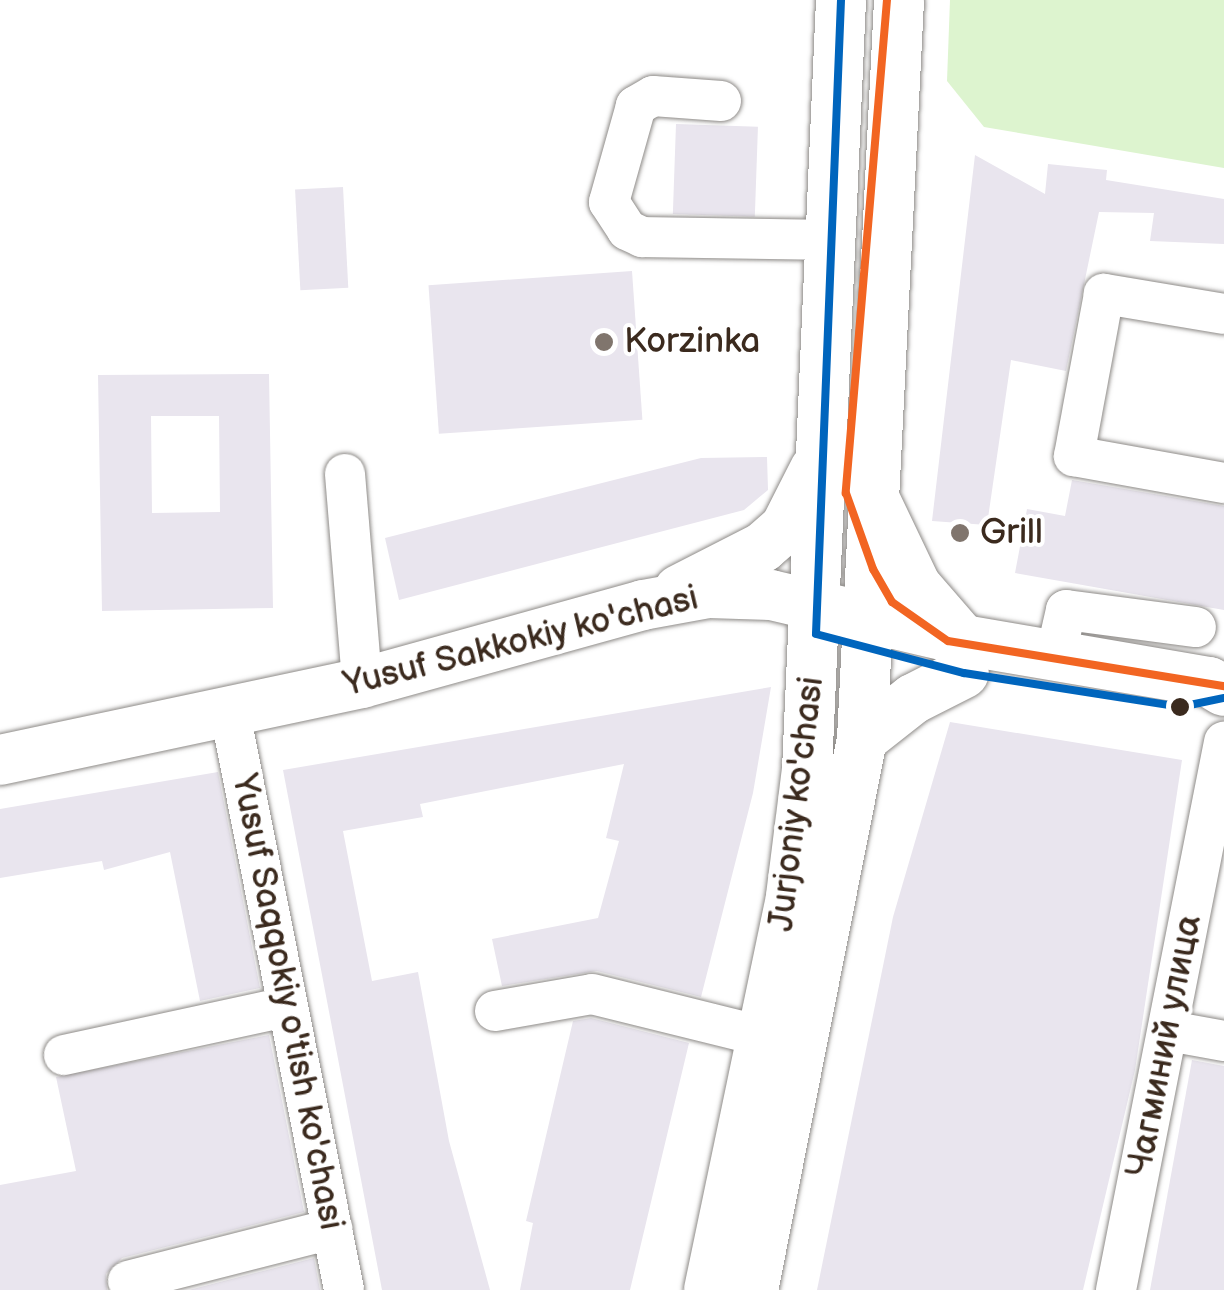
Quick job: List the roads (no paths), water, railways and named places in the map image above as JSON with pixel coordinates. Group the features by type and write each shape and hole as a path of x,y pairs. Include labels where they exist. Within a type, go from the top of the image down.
{"main road":[{"name":"Jurjoniy ko'chasi","path":"709,1290 791,896 816,620 841,0"},
{"name":"Jurjoniy ko'chasi","path":"753,1290 862,740 870,487 899,0"},
{"path":"644,605 774,537 803,500 822,450"},
{"path":"862,740 963,657 916,586 870,487"},
{"name":"Yusuf Sakkokiy ko'chasi","path":"0,760 362,683 644,605 709,593 771,595 816,620 1180,706 1224,694"},
{"name":"Yusuf Sakkokiy ko'chasi","path":"230,713 398,698 612,643 702,629 816,620"},
{"name":"Yusuf Sakkokiy ko'chasi","path":"963,657 1056,654 1209,682 1224,694"}],"street":[{"path":"721,101 653,96 636,106 609,202 626,230 642,238 831,240"},
{"path":"1224,314 1104,294 1074,456 1224,484"},
{"path":"345,474 362,683"},
{"path":"1056,654 1066,610 1196,627"},
{"name":"Yusuf Saqqokiy o'tish ko'chasi","path":"230,713 344,1290"},
{"name":"Чагминий улица","path":"1116,1290 1224,742"},
{"path":"496,1011 592,994 762,1036"},
{"path":"64,1056 286,1007"},
{"path":"1169,1031 1224,1040"},
{"path":"128,1281 332,1229"}],"place":[{"name":"Korzinka","path":"604,342"},
{"name":"Grill","path":"960,533"}]}
